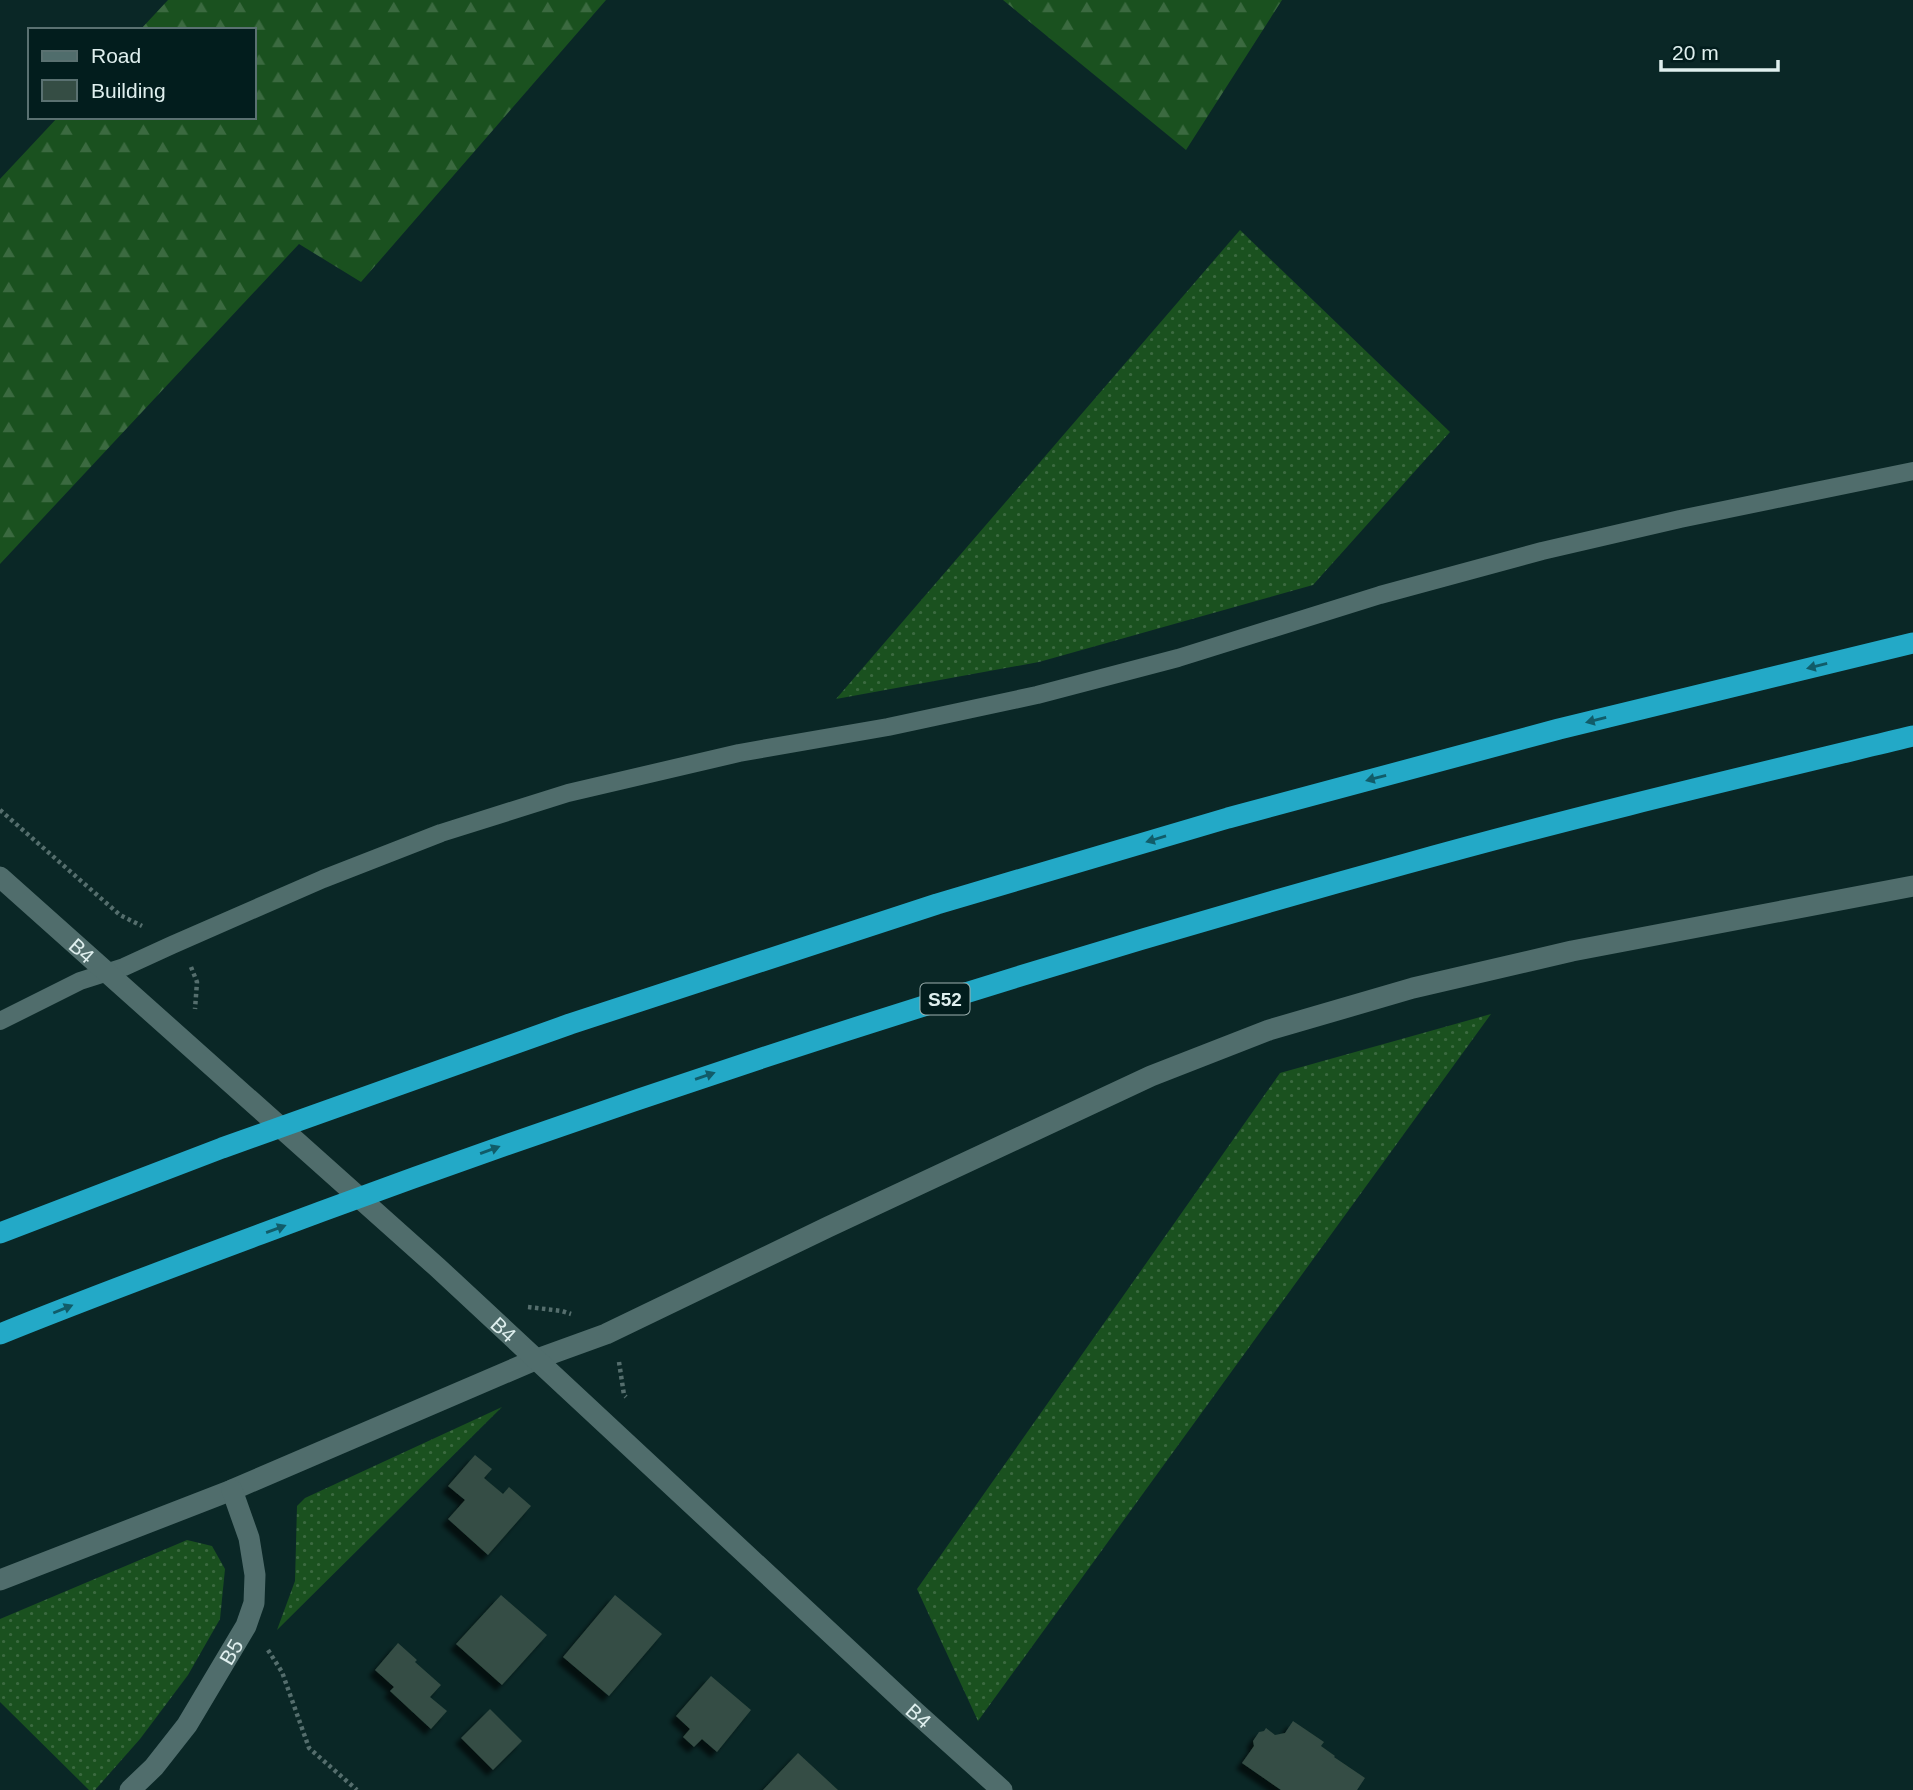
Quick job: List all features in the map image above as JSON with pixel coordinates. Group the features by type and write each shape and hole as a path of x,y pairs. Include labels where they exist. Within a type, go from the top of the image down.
{"highway":[{"path":"0,1233 222,1148 570,1024 937,904 1268,807 1559,729 1913,643"},
{"name":"S52","path":"0,1334 495,1147 722,1070 1019,976 1405,863 1913,736"}],"street":[{"name":"B4","path":"0,877 437,1267 902,1701 1002,1790"},
{"path":"0,1580 232,1490 537,1359 606,1334 1151,1076 1269,1030 1413,988 1559,954 1913,886"},
{"name":"B5","path":"130,1790 154,1767 187,1725 246,1626 254,1603 254,1575 248,1538 232,1490"}],"lane":[{"path":"0,1021 80,981 124,967 323,880 441,833 568,793 738,753 888,727 1037,695 1178,658 1380,595 1542,551 1680,519 1913,471"}],"path":[{"path":"0,810 120,915 148,929"},
{"path":"192,967 197,982 197,1015"},
{"path":"531,1308 575,1315"},
{"path":"246,1626 271,1654 282,1672 309,1748 357,1790"}],"green space":[{"path":"168,0 606,0 361,282 299,244 0,564 0,179 56,119 256,119 256,28 142,28"},
{"path":"1003,0 1282,0 1186,150"},
{"path":"1240,230 1450,432 1313,585 1039,662 836,699"},
{"path":"1491,1014 978,1721 917,1589 1280,1073"},
{"path":"502,1407 277,1630 295,1581 297,1506 305,1498"},
{"path":"187,1540 212,1546 225,1569 220,1619 188,1675 140,1739 95,1790 89,1790 0,1702 0,1619"}],"building":[{"path":"475,1455 492,1469 484,1478 503,1494 509,1487 531,1506 488,1555 448,1519 465,1500 448,1486"},
{"path":"501,1595 547,1635 502,1685 456,1644"},
{"path":"615,1595 662,1634 609,1696 563,1657"},
{"path":"398,1643 441,1685 430,1697 447,1711 431,1729 390,1691 394,1687 375,1670"},
{"path":"711,1676 751,1710 717,1752 702,1739 694,1747 683,1737 690,1729 676,1716"},
{"path":"490,1709 522,1741 493,1770 461,1738"},
{"path":"1293,1721 1324,1742 1321,1746 1334,1757 1365,1778 1357,1790 1281,1790 1242,1763 1254,1746 1253,1741 1259,1732 1266,1728 1275,1735 1285,1733"},
{"path":"798,1753 838,1790 763,1790"}]}
